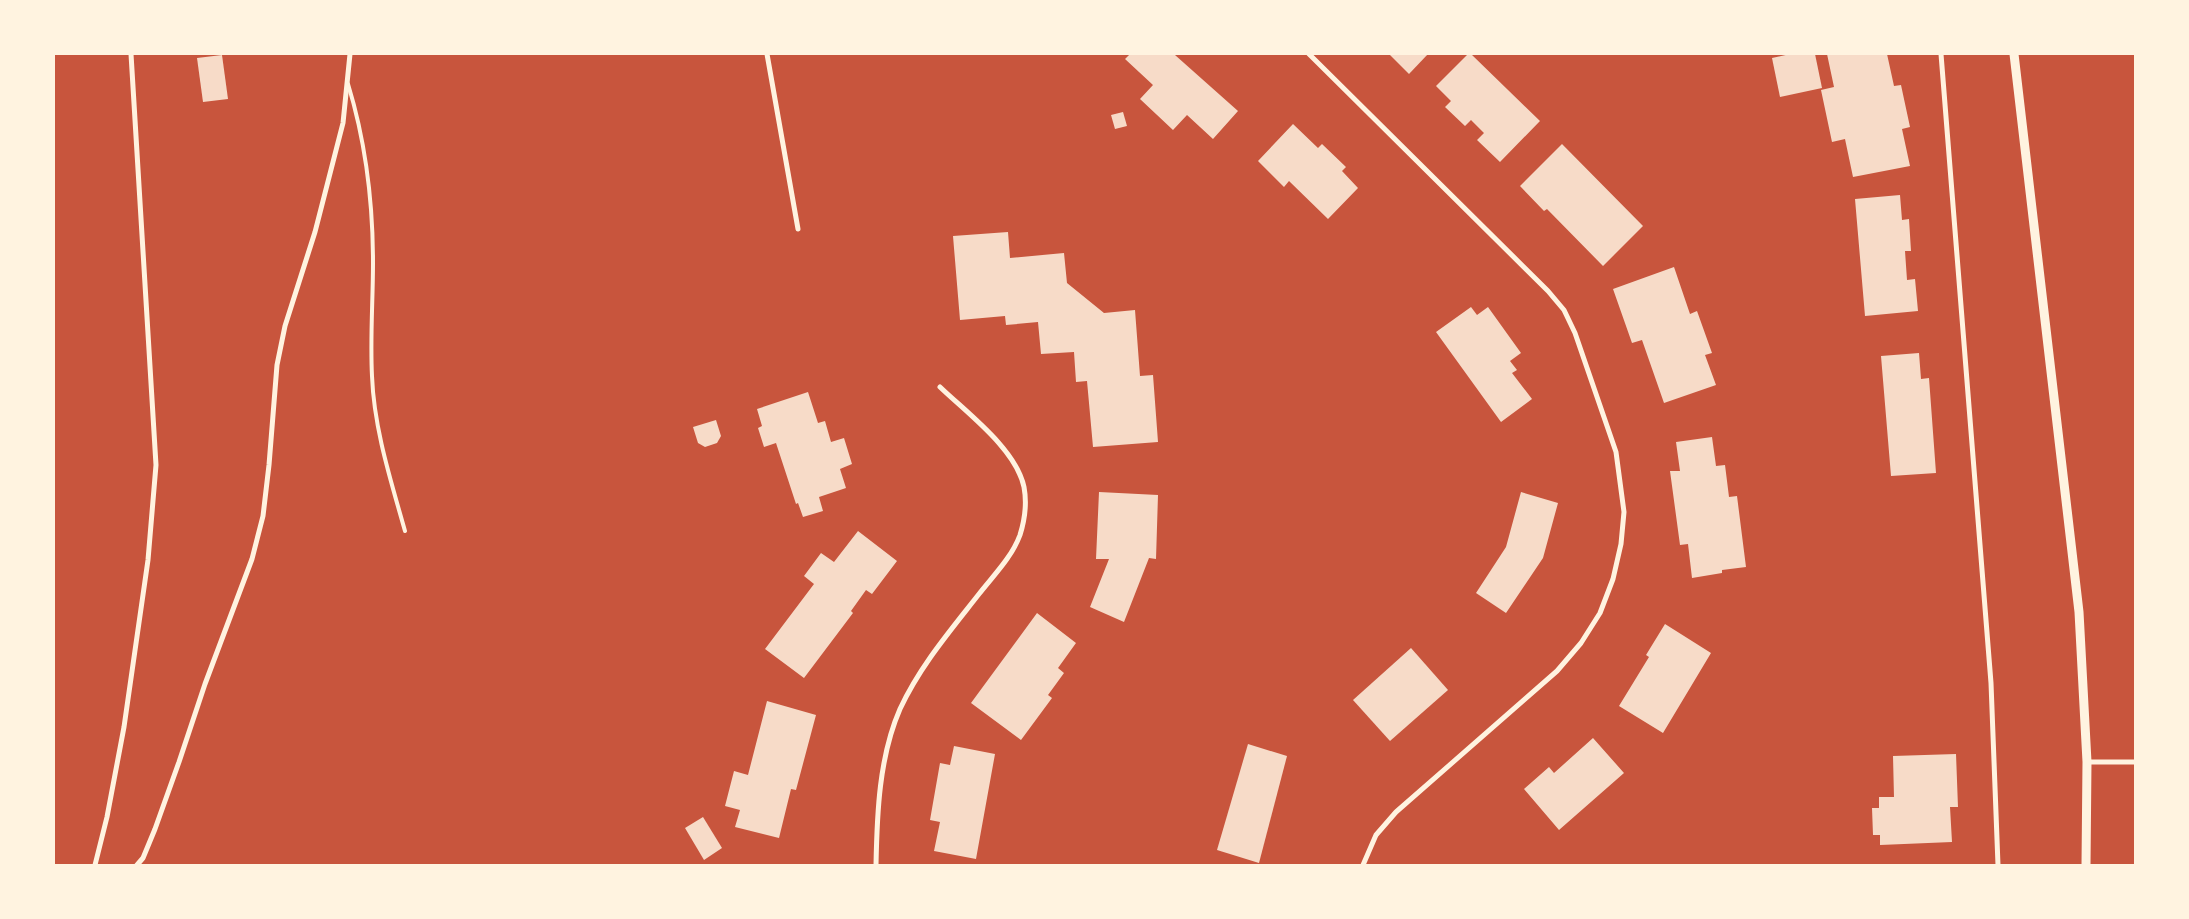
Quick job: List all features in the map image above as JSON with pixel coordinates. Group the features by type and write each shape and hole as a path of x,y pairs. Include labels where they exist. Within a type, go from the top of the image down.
{"street":[{"path":"95,865 107,817 124,727 148,560 156,465 131,54"},
{"path":"137,865 143,858 155,829 204,684 252,559 263,516 277,365 285,326 327,189 343,123 350,54"},
{"path":"766,54 798,229"},
{"path":"1309,54 1548,291 1564,310 1575,333 1616,452 1624,512 1621,544 1613,579 1600,613 1581,643 1557,671 1396,812 1376,835 1363,865"},
{"path":"1941,54 1991,683 1998,865"},
{"path":"2014,54 2074,564 2084,691 2087,762 2086,865"},
{"path":"876,865 881,787 888,745 900,711 915,680 938,645 1003,563 1019,537 1024,521 1026,504 1024,487 1013,459 940,387"},
{"path":"2087,762 2135,762"}],"lane":[{"path":"348,84 360,123 367,157 372,208 372,378 378,422 390,479 406,531"}],"building":[{"path":"1130,54 1177,54 1175,55 1238,111 1213,139 1187,115 1173,130 1140,99 1153,85 1125,59"},
{"path":"1389,54 1428,54 1409,74"},
{"path":"1468,54 1471,54 1540,121 1500,162 1477,140 1484,133 1471,120 1465,126 1445,107 1451,101 1436,86"},
{"path":"1790,54 1815,54 1822,88 1780,97 1772,58"},
{"path":"1827,54 1887,54 1894,86 1901,85 1910,127 1902,129 1910,166 1853,177 1845,139 1832,142 1821,90 1834,87"},
{"path":"222,55 228,99 203,102 197,58"},
{"path":"1123,112 1127,126 1115,129 1111,115"},
{"path":"1293,124 1318,148 1322,144 1346,167 1342,171 1358,188 1328,219 1289,181 1284,187 1258,161"},
{"path":"1562,144 1643,226 1603,266 1547,209 1544,211 1520,186"},
{"path":"1900,195 1902,220 1909,219 1911,251 1905,251 1907,280 1915,279 1918,311 1865,316 1855,199"},
{"path":"1008,232 1010,258 1064,253 1067,283 1104,313 1135,310 1140,376 1153,375 1158,442 1093,447 1087,381 1076,382 1074,352 1041,354 1038,322 1006,325 1005,316 960,320 953,236"},
{"path":"1674,267 1690,314 1697,311 1712,353 1705,355 1716,385 1664,403 1642,340 1632,343 1613,289"},
{"path":"1471,307 1477,315 1488,307 1521,353 1510,361 1517,370 1512,373 1532,399 1501,422 1436,332"},
{"path":"1919,353 1921,379 1929,378 1936,473 1891,476 1881,356"},
{"path":"808,392 818,423 825,421 831,442 844,438 852,464 840,469 846,488 819,497 823,511 803,517 798,503 796,504 776,443 764,447 758,428 762,426 757,409"},
{"path":"716,420 721,436 717,443 705,447 698,443 693,427"},
{"path":"1712,437 1716,466 1725,465 1729,497 1737,496 1746,567 1722,570 1722,573 1692,578 1688,544 1680,545 1670,471 1680,471 1676,442"},
{"path":"1099,492 1158,495 1156,559 1149,558 1124,622 1090,607 1109,559 1096,559"},
{"path":"1521,492 1558,503 1543,558 1506,613 1476,593 1506,547"},
{"path":"858,531 897,561 872,594 866,590 851,611 853,613 804,678 765,649 814,584 804,576 821,553 834,562"},
{"path":"1037,613 1076,643 1058,668 1064,673 1048,695 1052,698 1021,740 971,703"},
{"path":"1665,624 1711,653 1663,733 1619,706 1649,657 1646,655"},
{"path":"1411,648 1448,690 1390,741 1353,700"},
{"path":"767,701 816,715 796,790 791,789 779,838 735,827 740,810 725,806 734,771 748,775"},
{"path":"1593,738 1624,773 1559,830 1524,789 1549,767 1554,773"},
{"path":"1248,744 1287,756 1259,863 1217,850"},
{"path":"954,746 995,754 976,859 934,851 940,822 930,820 940,763 950,765"},
{"path":"1956,754 1958,807 1950,807 1952,842 1880,845 1880,835 1873,835 1872,808 1879,808 1879,797 1894,797 1893,756"},
{"path":"703,817 722,848 704,860 685,828"}]}
